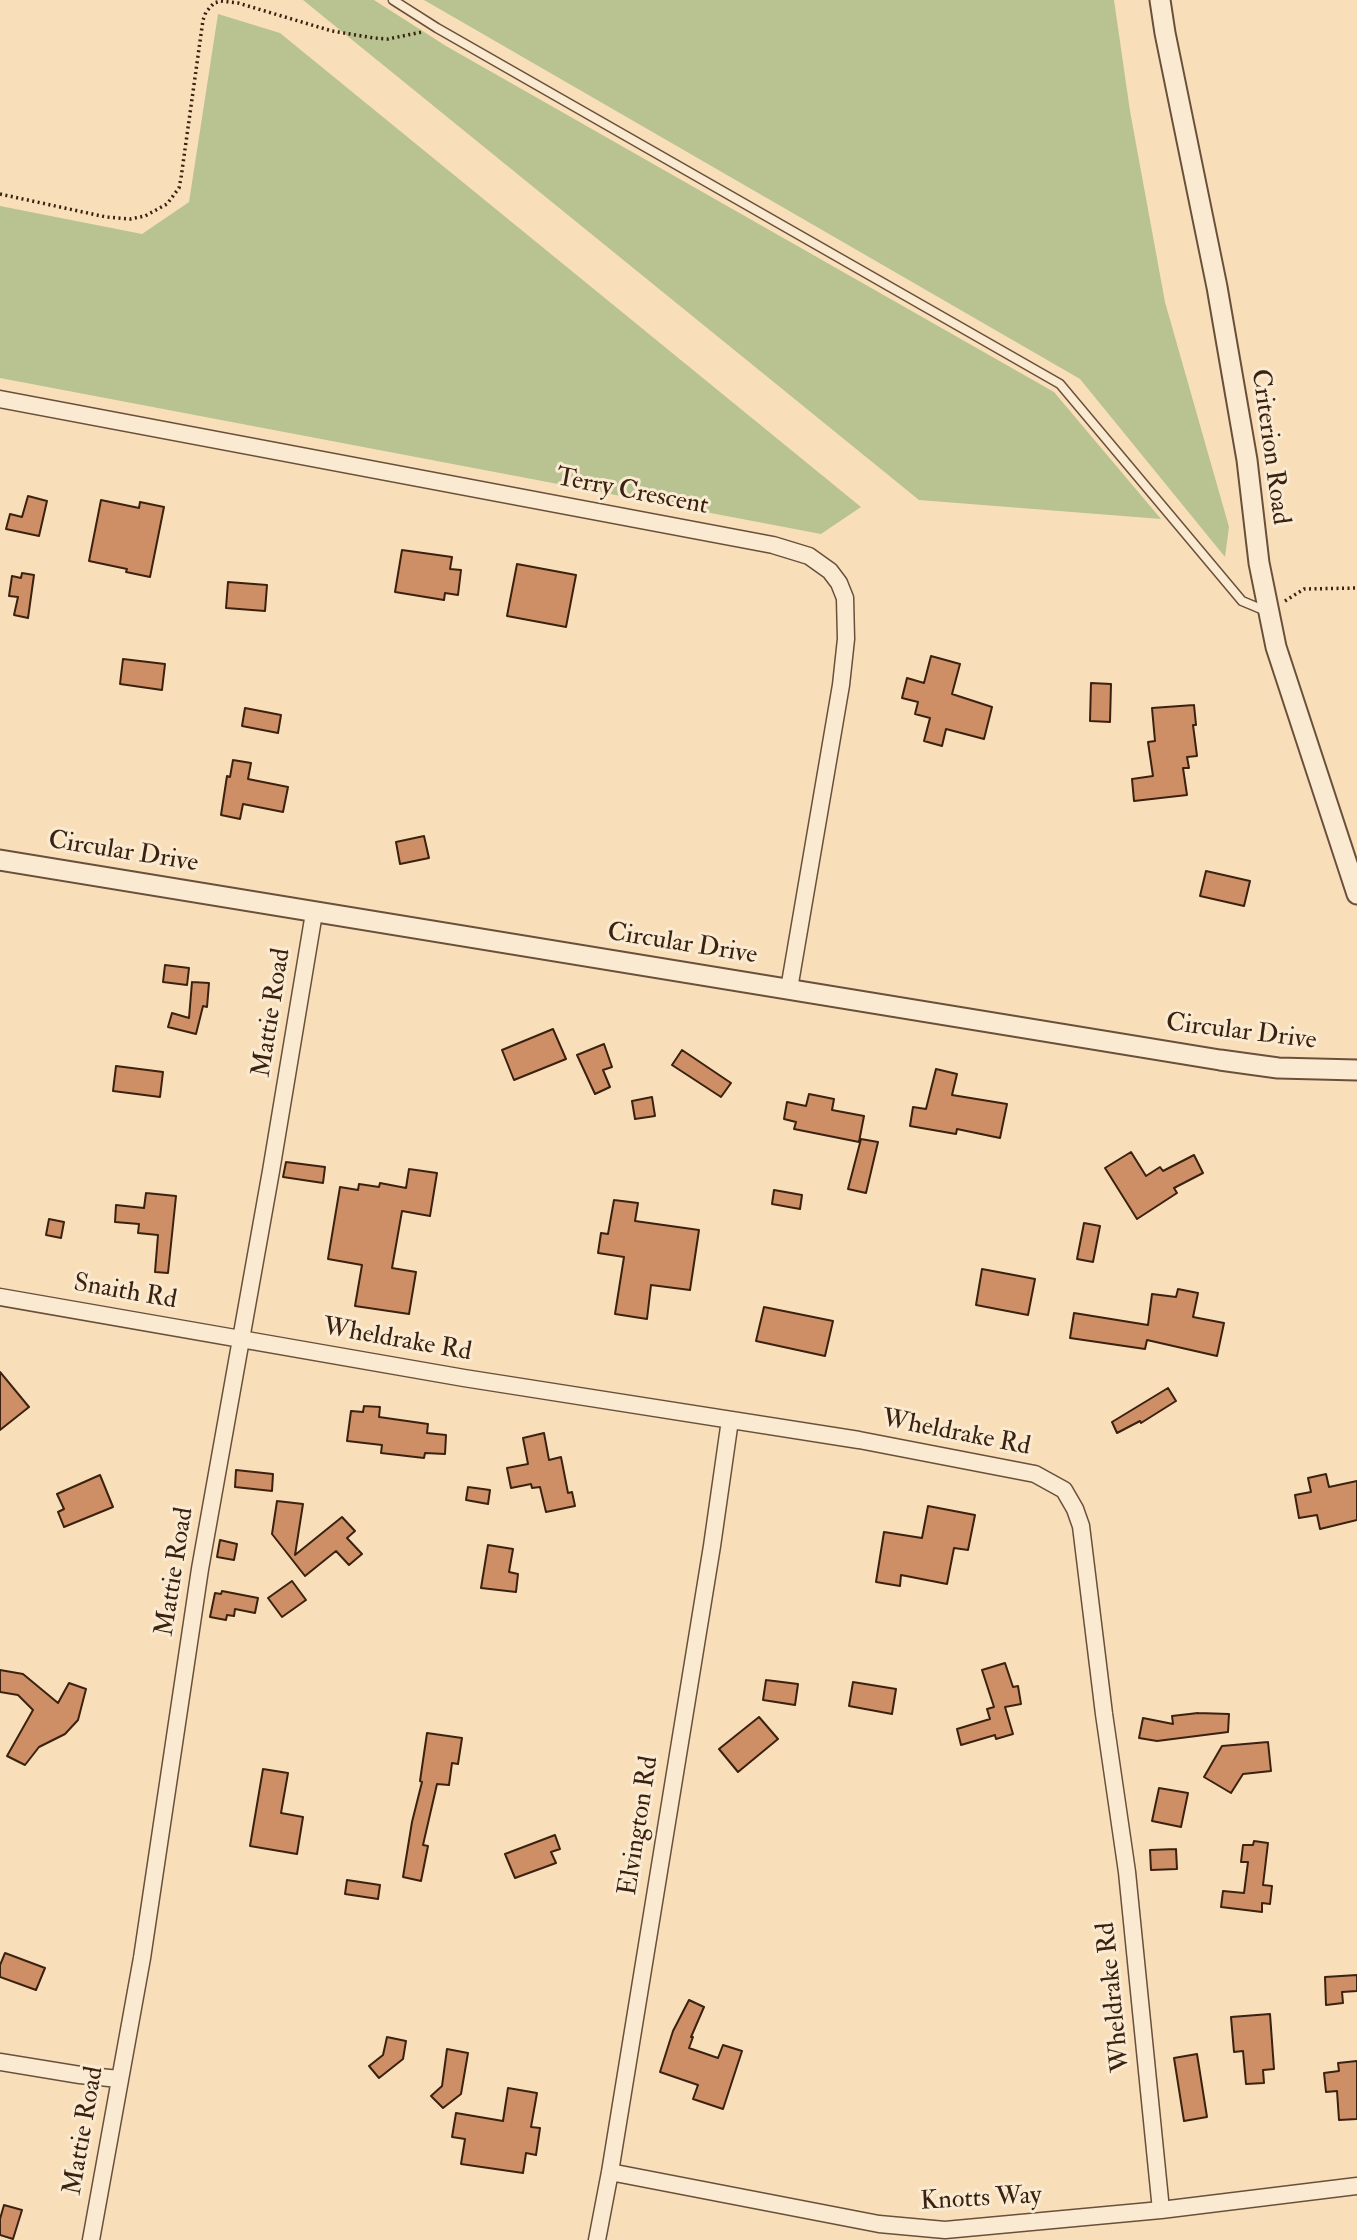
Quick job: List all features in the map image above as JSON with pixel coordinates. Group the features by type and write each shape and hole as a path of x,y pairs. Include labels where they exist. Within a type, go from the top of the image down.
{"street":[{"name":"Criterion Road","path":"1160,0 1164,33 1217,287 1247,460 1259,563 1276,647 1357,894"},
{"name":"Terry Crescent","path":"0,399 773,545 809,556 830,571 845,598 846,639 841,685 789,989"},
{"name":"Circular Drive","path":"0,860 1220,1060 1290,1068 1357,1070"},
{"name":"Mattie Road","path":"92,2240 142,1958 200,1569 314,913"},
{"name":"Snaith Rd","path":"0,1297 241,1339"},
{"name":"Wheldrake Rd","path":"241,1339 464,1378 859,1440 1035,1474 1064,1490 1081,1526 1127,1872 1161,2210"},
{"name":"Elvington Rd","path":"597,2240 712,1546 730,1420"},
{"path":"0,2062 80,2076 119,2079"},
{"name":"Knotts Way","path":"610,2172 879,2224 945,2230 1021,2232 1161,2210 1357,2186"}],"lane":[{"path":"393,0 437,28 1060,384 1242,601 1269,612"}],"path":[{"path":"0,194 106,217 130,219 145,216 167,204 179,188 203,20 214,3 238,3 331,32 374,38 401,37 437,28"},
{"path":"1269,612 1304,589 1357,588"}],"green space":[{"path":"303,0 374,0 446,46 1054,392 1161,519 919,500"},
{"path":"424,0 1114,0 1130,111 1165,302 1229,527 1225,557 1080,379"},
{"path":"218,14 280,33 861,507 821,534 0,378 0,206 142,234 189,202"}],"building":[{"path":"28,496 47,501 39,536 6,529 10,514 22,517"},
{"path":"101,500 139,508 140,502 164,507 150,577 89,561"},
{"path":"402,550 452,557 450,569 461,570 458,595 445,593 444,600 395,592"},
{"path":"517,564 576,575 566,627 507,616"},
{"path":"22,573 34,575 28,618 14,615 18,597 9,596 12,576 21,578"},
{"path":"228,582 267,585 265,611 226,608"},
{"path":"931,656 960,664 952,694 992,707 984,739 946,729 942,746 924,741 930,718 915,714 918,702 902,698 907,678 924,683"},
{"path":"123,659 165,664 162,690 120,684"},
{"path":"1091,683 1111,684 1110,722 1090,721"},
{"path":"1194,705 1196,725 1193,725 1197,756 1187,757 1189,768 1183,768 1187,795 1134,801 1132,779 1153,776 1148,742 1155,741 1152,708"},
{"path":"245,708 281,715 278,733 242,726"},
{"path":"233,760 251,763 248,779 288,787 283,812 243,804 240,819 221,815 227,776 230,777"},
{"path":"424,836 429,858 400,864 396,842"},
{"path":"1206,871 1250,881 1244,906 1200,896"},
{"path":"165,965 189,968 187,985 163,982"},
{"path":"192,982 209,983 207,1007 203,1006 196,1034 168,1027 172,1013 189,1018"},
{"path":"553,1029 566,1059 514,1080 502,1050"},
{"path":"604,1044 612,1067 603,1070 610,1087 595,1094 577,1055"},
{"path":"682,1050 731,1083 721,1097 672,1065"},
{"path":"116,1066 163,1072 160,1097 113,1091"},
{"path":"936,1069 957,1074 952,1095 1007,1104 1000,1138 957,1129 956,1134 910,1126 913,1107 926,1109"},
{"path":"809,1094 834,1099 832,1110 864,1116 859,1142 794,1129 796,1122 784,1119 787,1102 806,1106"},
{"path":"652,1097 655,1116 635,1119 632,1101"},
{"path":"861,1139 878,1142 866,1193 848,1189"},
{"path":"1131,1152 1146,1176 1160,1167 1163,1171 1194,1155 1203,1173 1174,1188 1177,1193 1137,1219 1105,1168"},
{"path":"286,1162 325,1167 323,1183 283,1177"},
{"path":"409,1169 437,1173 430,1216 402,1211 392,1268 416,1272 409,1314 355,1306 362,1265 328,1259 340,1187 358,1190 359,1184 379,1187 380,1183 406,1188"},
{"path":"774,1190 802,1195 800,1209 772,1204"},
{"path":"146,1193 176,1196 168,1273 155,1272 158,1235 138,1233 139,1224 115,1222 116,1205 144,1208"},
{"path":"614,1200 638,1203 635,1221 699,1230 690,1290 651,1285 647,1319 615,1314 624,1257 598,1253 601,1233 608,1234"},
{"path":"49,1219 64,1222 61,1238 46,1235"},
{"path":"1084,1223 1100,1226 1093,1262 1077,1259"},
{"path":"982,1269 1035,1279 1028,1315 976,1305"},
{"path":"1178,1289 1198,1293 1193,1317 1224,1323 1217,1356 1147,1340 1145,1349 1070,1338 1074,1313 1148,1325 1152,1294 1176,1297"},
{"path":"764,1307 833,1321 825,1356 756,1341"},
{"path":"0,1372 29,1407 0,1430"},
{"path":"1168,1388 1176,1401 1141,1423 1140,1421 1117,1433 1112,1422"},
{"path":"364,1406 380,1407 379,1417 428,1424 427,1433 446,1435 445,1454 425,1453 424,1458 381,1453 382,1445 347,1441 351,1411 363,1412"},
{"path":"544,1433 549,1460 561,1457 568,1493 572,1492 575,1506 546,1512 540,1487 532,1488 531,1484 511,1488 507,1468 528,1464 523,1438"},
{"path":"236,1470 273,1474 272,1491 235,1487"},
{"path":"1326,1474 1329,1487 1357,1481 1357,1520 1320,1529 1317,1515 1299,1518 1295,1495 1311,1492 1308,1478"},
{"path":"100,1475 113,1507 64,1527 58,1512 64,1509 57,1494"},
{"path":"468,1487 490,1490 488,1504 466,1500"},
{"path":"277,1501 303,1504 295,1555 342,1517 355,1531 347,1538 362,1554 349,1565 336,1551 305,1576 272,1534"},
{"path":"928,1506 975,1515 968,1550 954,1548 947,1584 901,1575 900,1586 876,1582 884,1532 922,1538"},
{"path":"220,1540 237,1544 234,1560 217,1557"},
{"path":"488,1545 513,1549 509,1572 518,1574 516,1592 481,1588"},
{"path":"292,1581 306,1600 282,1617 268,1598"},
{"path":"222,1591 258,1598 255,1613 235,1609 234,1616 227,1615 226,1620 210,1617 215,1593 221,1594"},
{"path":"1005,1663 1013,1687 1018,1686 1021,1704 1005,1707 1013,1734 996,1739 995,1735 961,1745 957,1729 990,1719 987,1709 994,1707 982,1670"},
{"path":"0,1670 23,1674 58,1703 69,1683 86,1689 78,1720 65,1734 39,1747 25,1765 7,1756 33,1710 18,1695 0,1692"},
{"path":"766,1680 798,1684 795,1705 763,1700"},
{"path":"853,1682 896,1689 892,1714 849,1706"},
{"path":"1229,1714 1228,1732 1157,1741 1139,1738 1143,1718 1173,1724 1172,1716"},
{"path":"759,1717 778,1739 738,1772 719,1749"},
{"path":"427,1733 462,1738 458,1764 452,1763 449,1785 437,1784 423,1845 428,1846 421,1881 403,1877 422,1782"},
{"path":"1268,1742 1271,1771 1243,1774 1231,1793 1204,1777 1222,1746"},
{"path":"263,1769 288,1773 281,1813 303,1817 297,1854 250,1846"},
{"path":"1159,1788 1188,1793 1181,1827 1152,1821"},
{"path":"555,1835 560,1849 551,1852 556,1863 515,1878 505,1854"},
{"path":"1254,1841 1268,1843 1263,1885 1272,1886 1270,1904 1262,1903 1262,1912 1221,1907 1223,1891 1244,1893 1248,1862 1241,1862 1243,1845 1253,1845"},
{"path":"1176,1849 1177,1869 1151,1870 1150,1850"},
{"path":"347,1880 380,1885 378,1899 345,1894"},
{"path":"5,1953 45,1968 36,1990 0,1977 0,1965"},
{"path":"1357,1975 1357,1991 1342,1992 1343,2003 1326,2005 1325,1977"},
{"path":"689,2000 704,2007 689,2048 718,2058 723,2045 742,2051 723,2109 693,2099 698,2085 660,2072 673,2031"},
{"path":"1270,2014 1274,2069 1263,2070 1264,2083 1246,2084 1243,2051 1234,2052 1231,2017"},
{"path":"387,2037 406,2041 403,2059 379,2078 369,2066 383,2055"},
{"path":"447,2049 468,2053 461,2094 443,2108 431,2096 442,2086"},
{"path":"1197,2054 1207,2117 1184,2121 1174,2058"},
{"path":"1357,2061 1357,2119 1339,2120 1337,2091 1326,2092 1324,2073 1339,2071 1338,2063"},
{"path":"508,2088 537,2093 531,2127 540,2128 536,2155 526,2153 523,2173 461,2164 465,2139 452,2137 456,2113 503,2121"},
{"path":"4,2205 22,2210 13,2239 0,2235 0,2219"}]}
